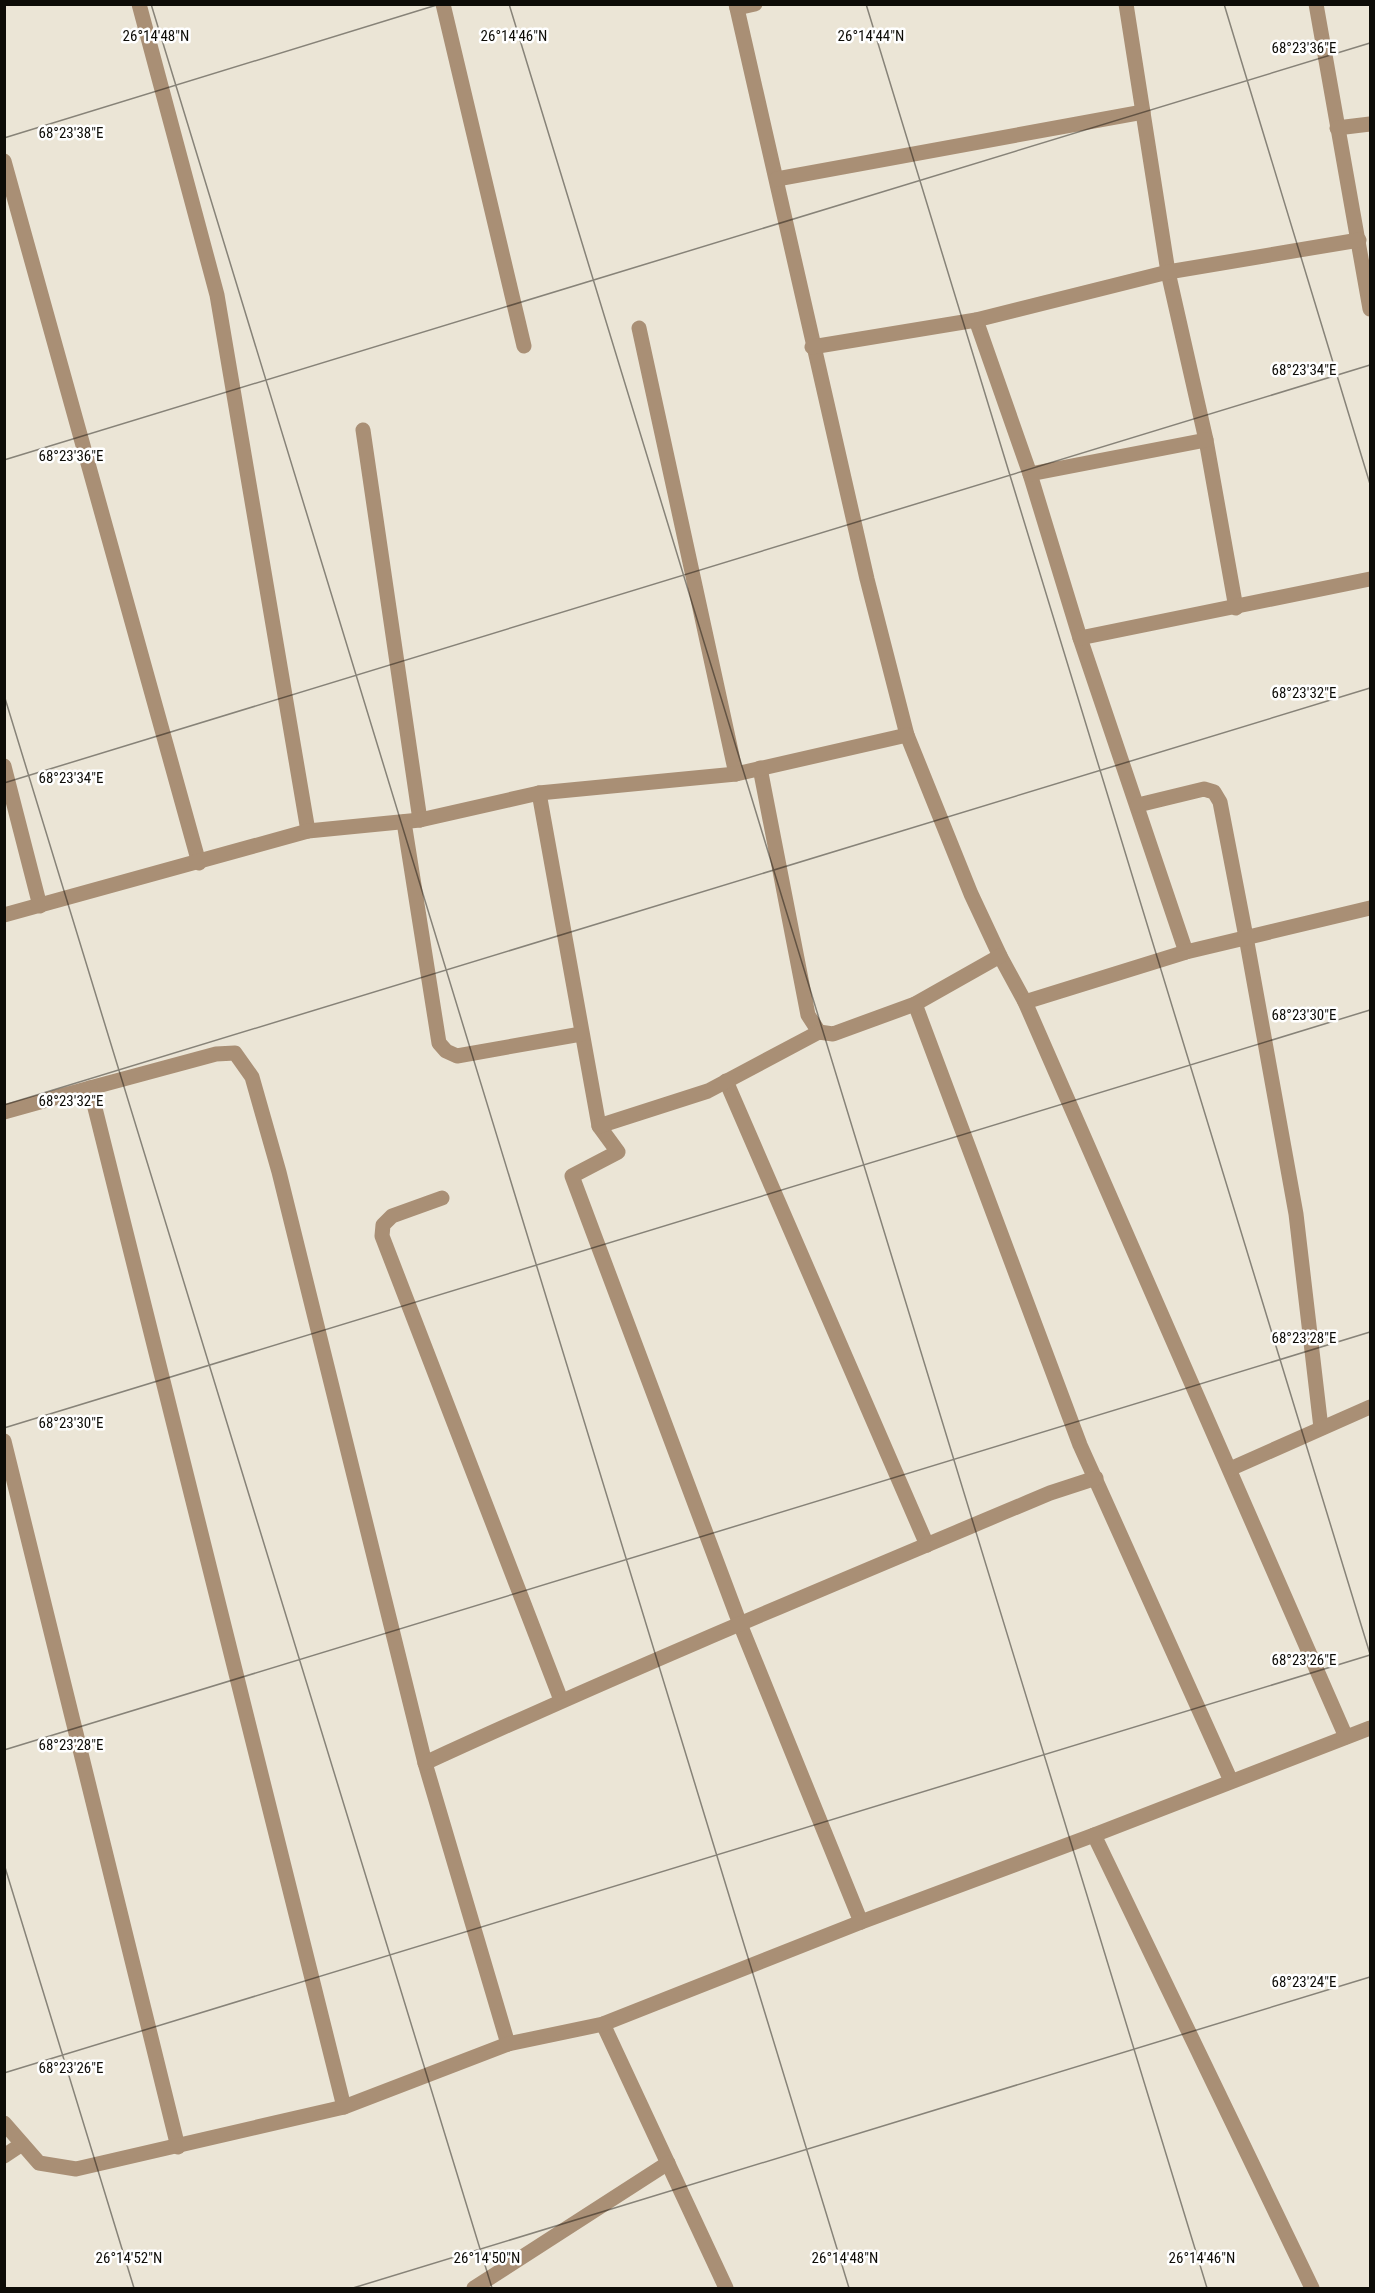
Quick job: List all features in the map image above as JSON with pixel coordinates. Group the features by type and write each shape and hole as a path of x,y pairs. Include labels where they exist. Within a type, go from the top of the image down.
{"street":[{"path":"139,4 217,295 308,831"},
{"path":"443,4 524,346"},
{"path":"755,4 737,6 812,347 907,735 971,894 1025,1002 1346,1737"},
{"path":"1126,4 1168,272 1206,440 1236,608"},
{"path":"1316,4 1371,309"},
{"path":"777,180 1143,112"},
{"path":"1337,128 1371,124"},
{"path":"4,161 199,863"},
{"path":"812,347 976,320 1168,272 1359,240"},
{"path":"976,320 1030,474 1080,638 1138,804 1186,952"},
{"path":"639,328 736,774"},
{"path":"363,430 439,1043 447,1051 458,1056 582,1034"},
{"path":"1030,474 1206,440"},
{"path":"1080,638 1371,579"},
{"path":"4,915 199,863 308,831 412,821 539,793 736,774 907,735"},
{"path":"4,766 40,906"},
{"path":"760,768 808,1015 819,1032"},
{"path":"1138,804 1204,789 1214,792 1220,802 1296,1214 1321,1428"},
{"path":"539,793 599,1126 618,1152 572,1176 740,1624 861,1922"},
{"path":"1025,1002 1186,952 1371,908"},
{"path":"599,1126 708,1091 819,1032 833,1034 915,1004 1000,956"},
{"path":"915,1004 1080,1445 1231,1782"},
{"path":"4,1112 216,1054 235,1053 252,1077 282,1183 424,1763 508,2044"},
{"path":"726,1082 927,1545"},
{"path":"90,1088 344,2107"},
{"path":"442,1198 392,1216 383,1225 382,1236 561,1700"},
{"path":"1230,1469 1371,1407"},
{"path":"4,1440 178,2147"},
{"path":"424,1763 561,1700 740,1624 1050,1493 1096,1478"},
{"path":"4,2123 39,2163 76,2169 344,2107 508,2044 603,2024 861,1922 1371,1728"},
{"path":"1094,1835 1312,2289"},
{"path":"603,2024 726,2289"},
{"path":"4,2156 22,2144"},
{"path":"474,2289 668,2163"}]}
